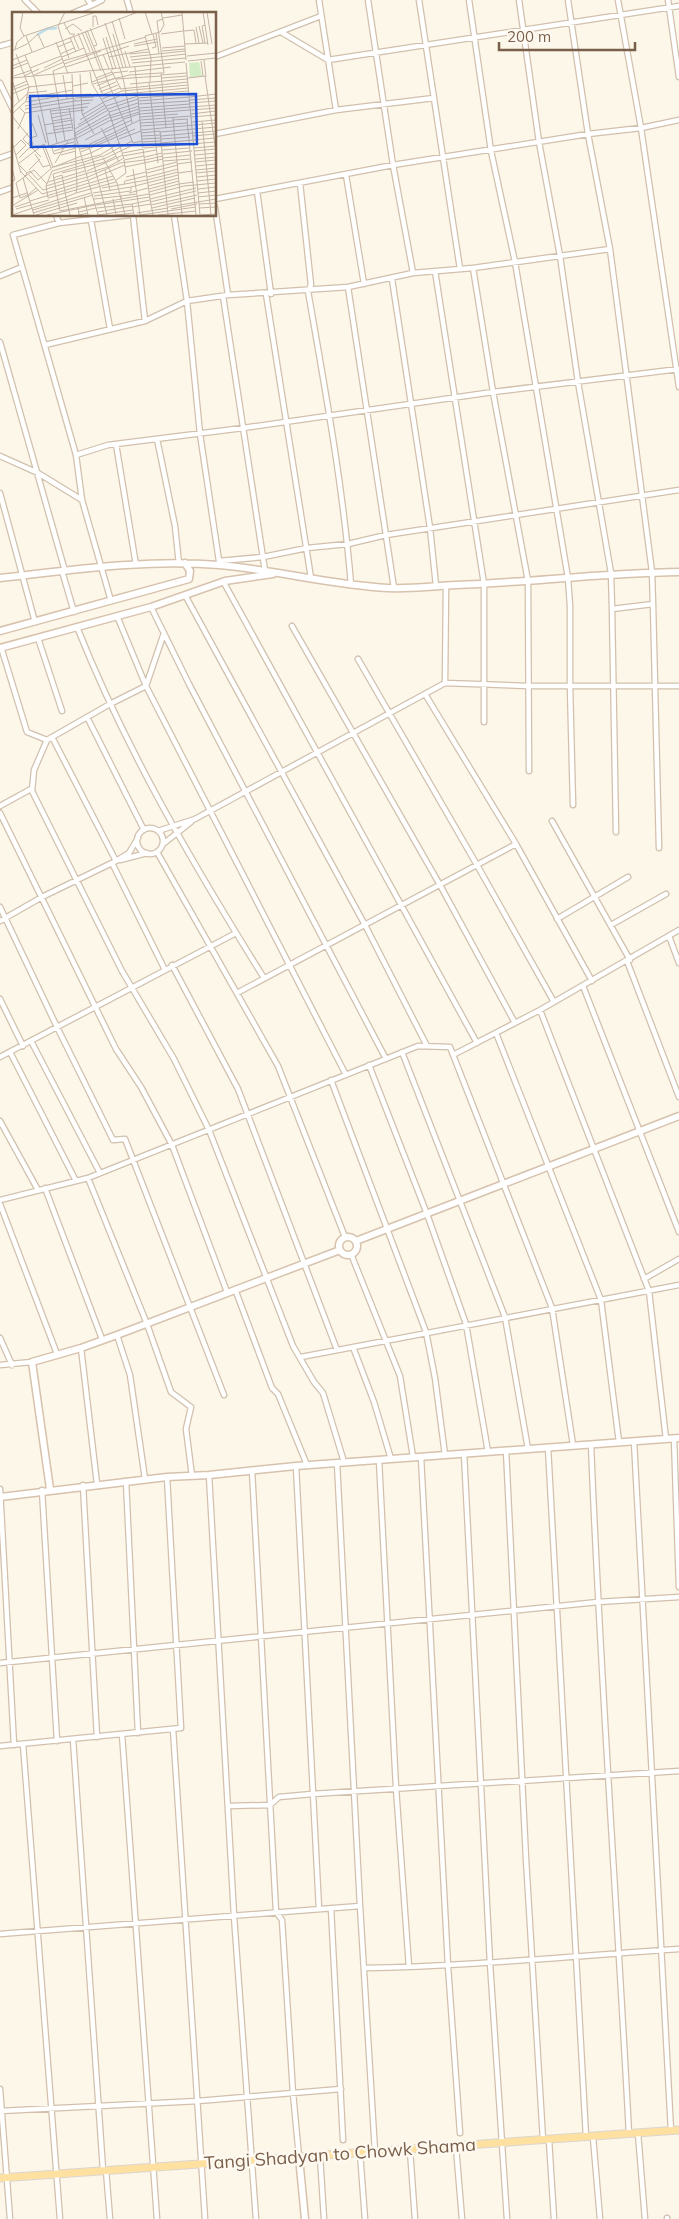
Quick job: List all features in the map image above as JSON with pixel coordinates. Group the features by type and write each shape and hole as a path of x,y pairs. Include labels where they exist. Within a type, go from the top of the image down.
{"main road":[{"path":"0,578 102,566 219,563 351,584 394,588 528,582 611,574 679,572"},
{"path":"0,631 190,579 190,571 182,564"},
{"path":"0,648 151,607 223,581 280,573"},
{"path":"356,1241 549,1168 679,1116"},
{"path":"345,1237 350,1237 356,1241 356,1249 351,1254 343,1254 340,1250 339,1242 345,1237"},
{"path":"50,1490 32,1362 117,1336 340,1250"},
{"path":"0,1494 340,1462 677,1438"},
{"name":"Tangi Shadyan to Chowk Shama","path":"3,2178 675,2130"},
{"path":"299,2157 305,2219"}],"street":[{"path":"25,0 37,12"},
{"path":"88,0 92,5"},
{"path":"76,12 102,0"},
{"path":"319,0 336,110"},
{"path":"368,0 393,165 413,273"},
{"path":"418,0 460,269"},
{"path":"469,0 491,151 515,262 568,578 573,805"},
{"path":"519,0 539,142 560,256 578,382 611,574 616,832"},
{"path":"568,0 588,134 610,249 652,572 659,848"},
{"path":"618,0 678,369 679,387"},
{"path":"668,0 679,77"},
{"path":"281,32 328,60 679,6"},
{"path":"216,57 321,16"},
{"path":"0,83 12,108"},
{"path":"216,134 336,110 434,98"},
{"path":"216,199 393,165 442,159 588,134 640,128 679,120"},
{"path":"0,158 12,154"},
{"path":"346,175 364,284"},
{"path":"300,183 311,285 308,291 330,415 348,544 351,584"},
{"path":"0,192 12,188"},
{"path":"257,191 268,294 311,578"},
{"path":"216,215 243,428 264,571"},
{"path":"56,216 60,223"},
{"path":"111,602 82,500 76,455 46,344 13,235 60,223 124,216"},
{"path":"132,216 145,321"},
{"path":"174,216 187,301 200,434 219,563 307,548 348,544 386,535 598,501 679,490"},
{"path":"91,220 110,329"},
{"path":"46,344 145,321 187,301 226,295 268,294 348,287 413,273 473,268 610,249"},
{"path":"0,276 22,268"},
{"path":"473,268 493,392 528,582 528,772"},
{"path":"435,271 484,584 484,722"},
{"path":"392,279 430,528 436,586"},
{"path":"348,287 394,588"},
{"path":"0,342 38,473 74,612"},
{"path":"76,455 116,444 200,434 411,403 454,399 493,392 678,369"},
{"path":"157,439 182,564"},
{"path":"116,444 136,564"},
{"path":"0,456 38,473 82,500"},
{"path":"0,493 35,622"},
{"path":"223,581 476,1043"},
{"path":"445,683 446,586"},
{"path":"185,595 365,925 427,1046"},
{"path":"612,609 653,604"},
{"path":"151,607 386,1059"},
{"path":"117,616 146,686 346,1075"},
{"path":"292,626 440,885 515,1023"},
{"path":"77,627 110,704 177,834 264,978"},
{"path":"164,633 146,686 47,740 34,770 32,791 78,879 122,971 174,1059 209,1130 293,1346 322,1393 340,1462 354,1791 376,2152"},
{"path":"38,638 62,711"},
{"path":"0,648 27,732 47,740"},
{"path":"358,659 478,865 554,1002"},
{"path":"114,862 157,852 163,844 196,819 445,683 528,686 679,686"},
{"path":"425,694 516,844 592,981"},
{"path":"87,717 144,830"},
{"path":"52,737 165,970"},
{"path":"0,806 31,789 32,791"},
{"path":"0,813 116,1049 141,1087 172,1145 227,1292"},
{"path":"2,919 129,853 144,830 148,828 158,831 196,819"},
{"path":"552,821 611,925 629,961 679,1097"},
{"path":"158,831 163,839 163,844"},
{"path":"138,838 139,848 147,853"},
{"path":"236,993 516,844"},
{"path":"157,852 278,1066 345,1237"},
{"path":"557,919 628,878"},
{"path":"611,925 666,894"},
{"path":"0,907 2,919 113,1140 125,1139 224,1395"},
{"path":"453,1055 629,961 679,930"},
{"path":"0,1057 236,933"},
{"path":"669,936 679,962"},
{"path":"172,965 238,1089 306,1263 337,1350"},
{"path":"583,986 679,1232"},
{"path":"0,999 23,1046"},
{"path":"540,1010 649,1290 666,1439"},
{"path":"496,1033 601,1300 619,1442"},
{"path":"31,1041 100,1173"},
{"path":"0,1200 88,1178 418,1046 450,1047 552,1308 573,1445"},
{"path":"10,1052 76,1181"},
{"path":"402,1052 505,1317 528,1449"},
{"path":"369,1065 427,1214 466,1324 488,1452"},
{"path":"331,1080 389,1229 426,1332 436,1378 445,1455"},
{"path":"0,1121 38,1190"},
{"path":"88,1178 147,1324 171,1392 191,1407 186,1429 192,1476"},
{"path":"45,1188 102,1340"},
{"path":"0,1204 57,1354"},
{"path":"351,1254 400,1376 413,1457"},
{"path":"644,1279 679,1259"},
{"path":"301,1357 466,1324 679,1285"},
{"path":"235,1289 272,1388 278,1394 307,1465"},
{"path":"117,1336 130,1375 145,1479"},
{"path":"0,1338 12,1365"},
{"path":"353,1347 374,1402 390,1459"},
{"path":"81,1348 97,1484"},
{"path":"0,1365 32,1362"},
{"path":"677,1438 679,1587"},
{"path":"634,1441 651,1773 675,2130"},
{"path":"592,1444 598,1602 620,1953 629,2134"},
{"path":"548,1447 576,1956 589,2137 600,2219"},
{"path":"506,1450 532,1958 554,2219"},
{"path":"464,1454 490,1964 506,2219"},
{"path":"421,1457 448,1966 460,2133"},
{"path":"379,1460 396,1788 409,1967"},
{"path":"296,1466 319,1909"},
{"path":"252,1470 276,1912 282,1920 299,2157"},
{"path":"209,1475 220,1641 234,1916 256,2219"},
{"path":"0,1746 182,1728 167,1477"},
{"path":"126,1481 138,1733"},
{"path":"83,1485 97,1737"},
{"path":"42,1490 56,1741"},
{"path":"0,1494 14,1745"},
{"path":"0,1663 598,1602 679,1597"},
{"path":"174,1729 205,2219"},
{"path":"122,1734 156,2219"},
{"path":"73,1739 98,2107 110,2219"},
{"path":"23,1744 60,2219"},
{"path":"229,1806 270,1805 279,1797 312,1794 679,1771"},
{"path":"0,1934 360,1906"},
{"path":"331,1908 343,2140"},
{"path":"364,1968 490,1964 532,1958 679,1949"},
{"path":"0,2089 3,2178 10,2219"},
{"path":"1,2111 198,2101 341,2089"},
{"path":"638,2133 645,2219"},
{"path":"456,2147 462,2219"},
{"path":"410,2150 415,2219"},
{"path":"360,2153 366,2219"},
{"path":"320,2156 324,2219"}]}
